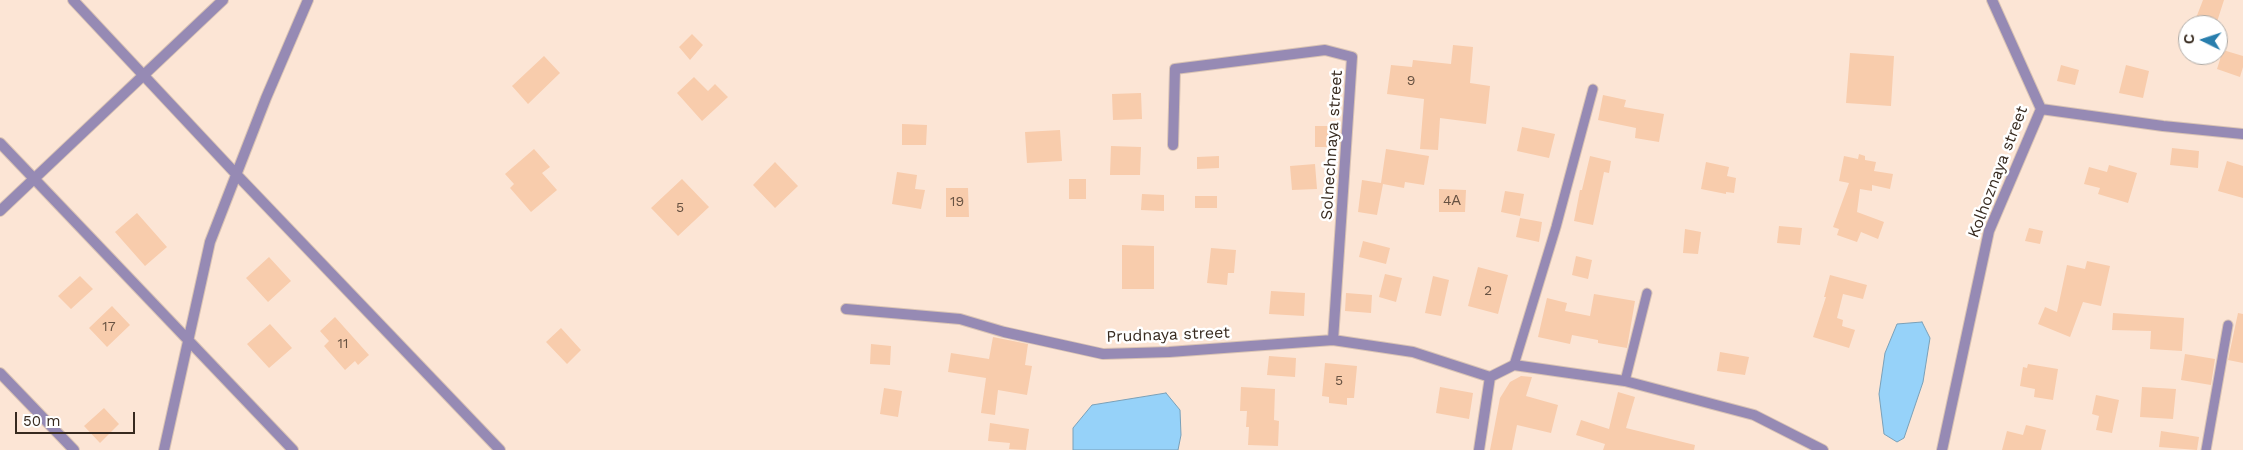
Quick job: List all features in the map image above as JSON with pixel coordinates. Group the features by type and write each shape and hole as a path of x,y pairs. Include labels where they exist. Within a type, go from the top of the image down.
{"street":[{"path":"73,0 236,174 500,450"},
{"path":"0,211 223,0"},
{"path":"164,450 210,242 266,98 308,0"},
{"name":"Kolhoznaya street","path":"1942,450 1989,231 2041,109 1992,0"},
{"name":"Solnechnaya street","path":"1172,145 1175,69 1325,50 1352,57 1333,340"},
{"path":"2041,109 2243,134"},
{"path":"0,143 293,450"},
{"name":"Prudnaya street","path":"846,310 960,319 1013,335 1103,354 1169,352 1333,340 1413,352 1490,377"},
{"path":"1479,450 1490,377 1514,365 1625,381 1754,415 1823,450"},
{"path":"0,372 74,450"}],"lane":[{"path":"1514,365 1556,227 1593,89"},
{"path":"1625,381 1647,292"},
{"path":"2206,450 2228,325"}],"water":[{"path":"1922,322 1930,338 1923,382 1904,438 1897,442 1884,434 1879,394 1885,353 1897,324"},
{"path":"1166,393 1180,410 1181,435 1178,450 1073,450 1073,428 1092,405"}],"building":[{"path":"2203,0 2224,0 2219,15 2197,15"},
{"path":"692,34 703,45 690,60 679,47"},
{"path":"1453,45 1473,47 1470,83 1490,86 1486,124 1440,118 1438,150 1420,149 1424,99 1387,94 1391,65 1412,67 1413,60 1451,64"},
{"path":"2228,52 2243,56 2243,67 2240,77 2217,69 2218,65 2228,65"},
{"path":"1850,53 1894,56 1891,106 1846,103"},
{"path":"544,56 560,73 528,104 512,86"},
{"path":"2061,65 2079,70 2075,85 2057,81"},
{"path":"2126,65 2149,71 2143,98 2119,93"},
{"path":"694,77 708,91 715,84 728,97 702,121 677,93"},
{"path":"1141,93 1142,119 1113,120 1112,94"},
{"path":"1603,95 1626,100 1624,107 1664,114 1659,142 1635,138 1636,128 1598,120"},
{"path":"902,124 927,125 926,145 902,145"},
{"path":"1315,126 1336,126 1336,147 1315,147"},
{"path":"1522,127 1555,134 1549,158 1517,151"},
{"path":"1060,130 1062,161 1027,163 1025,132"},
{"path":"1111,146 1141,147 1140,175 1110,175"},
{"path":"2172,148 2199,151 2198,168 2170,165"},
{"path":"534,149 550,167 542,173 557,190 531,212 510,188 514,184 505,174"},
{"path":"1386,149 1429,156 1424,185 1405,182 1404,188 1383,184 1377,215 1358,212 1362,180 1381,183"},
{"path":"1859,154 1865,156 1865,160 1876,162 1874,171 1893,174 1890,189 1872,185 1872,191 1860,189 1857,212 1884,222 1878,239 1861,232 1857,242 1837,235 1839,229 1833,227 1849,183 1839,181 1844,156 1858,159"},
{"path":"1219,156 1219,168 1197,169 1197,157"},
{"path":"1590,156 1611,161 1609,173 1604,172 1593,225 1574,221 1580,190 1582,190"},
{"path":"2227,161 2243,166 2243,198 2218,191"},
{"path":"775,162 798,186 775,208 753,185"},
{"path":"1706,162 1729,167 1727,176 1736,178 1734,193 1726,192 1726,194 1701,189"},
{"path":"1315,164 1317,189 1292,190 1290,166"},
{"path":"2109,165 2137,173 2128,203 2098,194 2100,188 2084,184 2089,167 2107,172"},
{"path":"897,172 917,175 915,189 925,190 921,209 892,204"},
{"path":"682,179 709,207 678,236 651,208"},
{"path":"1069,179 1086,179 1086,199 1069,199"},
{"path":"946,188 968,188 969,217 946,217"},
{"path":"1439,189 1466,190 1465,212 1439,212"},
{"path":"1505,191 1524,194 1520,216 1501,212"},
{"path":"1142,194 1164,195 1164,211 1141,210"},
{"path":"1195,196 1217,196 1217,208 1195,208"},
{"path":"137,213 167,247 145,266 115,232"},
{"path":"1520,218 1542,222 1539,242 1516,237"},
{"path":"1779,226 1802,228 1800,245 1777,243"},
{"path":"2029,228 2043,231 2040,244 2025,241"},
{"path":"1685,229 1701,232 1698,254 1683,253"},
{"path":"1363,241 1390,248 1386,264 1359,257"},
{"path":"1122,245 1154,246 1154,289 1122,289"},
{"path":"1211,248 1236,250 1234,273 1228,273 1227,285 1207,283"},
{"path":"1576,256 1592,260 1588,279 1572,275"},
{"path":"269,257 291,281 268,302 246,278"},
{"path":"2087,261 2110,266 2101,306 2083,302 2070,337 2038,324 2045,307 2057,312 2067,265 2085,269"},
{"path":"1478,267 1508,275 1498,314 1468,306"},
{"path":"1385,274 1402,278 1396,302 1379,297"},
{"path":"1830,275 1867,285 1863,299 1843,294 1837,318 1843,320 1842,326 1855,330 1849,348 1813,337 1826,297 1824,297"},
{"path":"80,276 93,289 71,309 58,296"},
{"path":"1433,276 1449,280 1441,316 1425,313"},
{"path":"1271,291 1305,293 1304,316 1269,314"},
{"path":"1346,293 1372,295 1371,313 1345,311"},
{"path":"1594,294 1635,301 1627,348 1598,343 1598,340 1572,335 1570,344 1538,337 1547,298 1567,303 1565,311 1590,316"},
{"path":"112,306 130,325 107,347 89,328"},
{"path":"2113,313 2184,318 2182,351 2150,349 2151,331 2112,330"},
{"path":"2238,313 2243,314 2243,363 2228,360"},
{"path":"335,317 369,355 358,365 355,361 345,370 324,346 329,341 320,331"},
{"path":"270,324 292,348 269,368 247,344"},
{"path":"561,328 581,350 567,364 546,342"},
{"path":"993,337 1028,344 1025,365 1032,366 1027,395 998,390 995,415 981,413 986,378 948,372 951,353 989,359"},
{"path":"871,344 891,346 890,365 870,364"},
{"path":"1720,352 1749,357 1745,375 1717,371"},
{"path":"2185,354 2215,359 2211,385 2181,380"},
{"path":"1269,356 1296,358 1295,377 1267,375"},
{"path":"1325,363 1357,366 1354,398 1347,398 1347,405 1329,403 1329,397 1322,396"},
{"path":"2028,364 2058,369 2053,400 2034,397 2035,389 2020,386 2023,367 2027,368"},
{"path":"1521,376 1532,377 1526,396 1558,405 1551,433 1517,425 1512,450 1490,450 1500,398 1510,382"},
{"path":"1241,387 1275,389 1274,420 1279,421 1278,446 1248,445 1249,427 1246,427 1247,411 1240,411"},
{"path":"1440,387 1473,393 1469,419 1436,413"},
{"path":"2142,387 2176,389 2173,419 2140,417"},
{"path":"884,388 902,391 898,417 880,414"},
{"path":"1618,392 1635,397 1626,428 1695,445 1694,450 1603,450 1605,444 1576,435 1581,420 1609,429"},
{"path":"2096,395 2119,400 2112,433 2096,430 2099,416 2092,414"},
{"path":"104,408 119,424 100,443 84,426"},
{"path":"990,423 1029,429 1026,450 1009,449 1010,443 988,441"},
{"path":"2026,425 2046,430 2041,450 2002,450 2007,431 2023,435"},
{"path":"2161,431 2199,437 2197,450 2159,447"}]}
